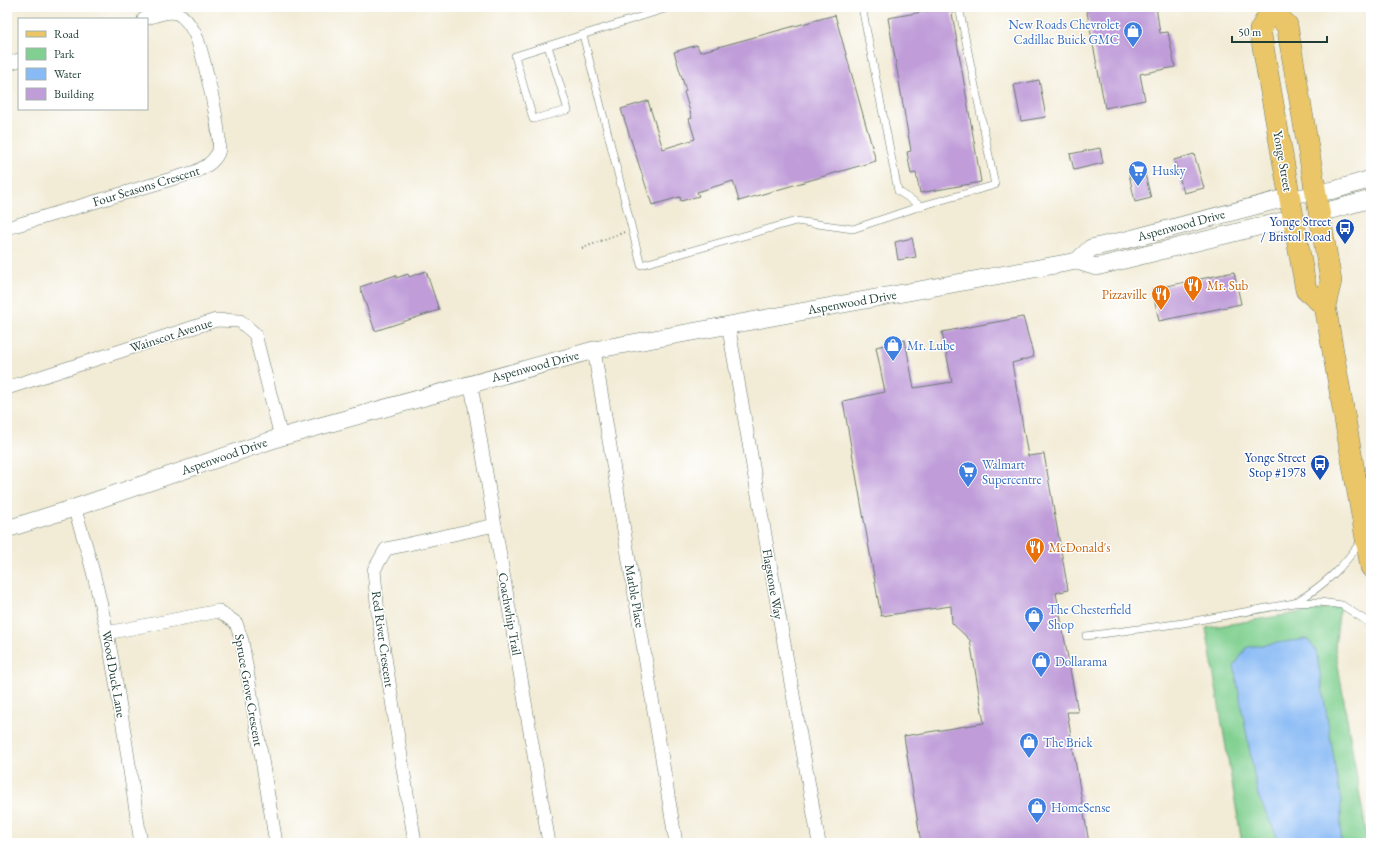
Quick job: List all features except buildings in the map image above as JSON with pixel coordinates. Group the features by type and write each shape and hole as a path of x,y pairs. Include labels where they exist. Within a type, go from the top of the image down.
{"main road":[{"name":"Yonge Street","path":"1325,306 1306,290 1289,197 1260,30 1271,9 1287,25 1331,281 1325,306 1371,567"}],"street":[{"name":"Four Seasons Crescent","path":"7,228 195,172 209,165 218,153 218,130 203,58 195,35 188,22 177,14 169,12 148,18"},
{"path":"7,64 18,60"},
{"path":"1289,197 1334,190 1371,179"},
{"name":"Aspenwood Drive","path":"1077,261 1091,248 1289,197"},
{"path":"1294,218 1320,213 1371,199"},
{"name":"Aspenwood Drive","path":"7,529 74,508 281,437 471,386 484,379 594,350 728,324 1077,261 1096,267 1294,218"},
{"name":"Wainscot Avenue","path":"7,388 216,320 240,321 255,334 281,437"},
{"name":"Flagstone Way","path":"728,324 819,843"},
{"name":"Marble Place","path":"594,350 676,843"},
{"name":"Coachwhip Trail","path":"471,386 549,843"},
{"name":"Wood Duck Lane","path":"74,508 81,529 107,633 141,843"},
{"name":"Red River Crescent","path":"415,843 378,614 374,570 386,549 495,525"},
{"name":"Spruce Grove Crescent","path":"107,633 219,611 236,623 242,641 276,843"}],"lane":[{"path":"548,46 568,110 533,119 515,56 671,7"},
{"path":"862,7 898,192 921,206"},
{"path":"582,35 641,265 796,221 853,229 921,206 995,185 959,7"},
{"path":"1294,603 1319,589 1348,560 1365,535"},
{"path":"1086,636 1183,623 1294,603 1320,602 1342,605 1371,624"}],"path":[{"path":"582,248 632,230"}],"green space":[{"path":"1340,606 1335,647 1368,843 1242,843 1206,628"}],"water":[{"path":"1307,639 1316,650 1341,802 1341,843 1280,843 1258,796 1234,666 1247,647"}],"place":[{"name":"New Roads Chevrolet Cadillac Buick GMC","path":"1133,48"},
{"name":"Husky","path":"1138,187"},
{"name":"Yonge Street / Bristol Road","path":"1345,245"},
{"name":"Mr. Sub","path":"1193,302"},
{"name":"Pizzaville","path":"1161,311"},
{"name":"Mr. Lube","path":"893,362"},
{"name":"Yonge Street Stop #1978","path":"1320,481"},
{"name":"Walmart Supercentre","path":"968,488"},
{"name":"McDonald's","path":"1035,564"},
{"name":"The Chesterfield Shop","path":"1034,633"},
{"name":"Dollarama","path":"1041,678"},
{"name":"The Brick","path":"1029,759"},
{"name":"HomeSense","path":"1037,824"}]}
